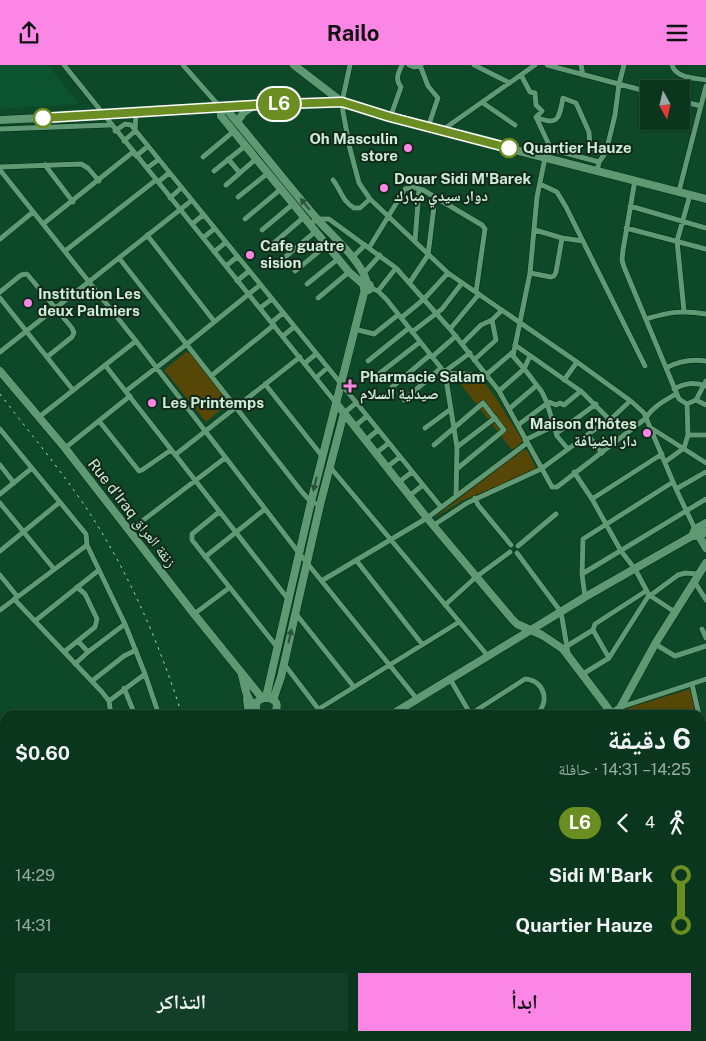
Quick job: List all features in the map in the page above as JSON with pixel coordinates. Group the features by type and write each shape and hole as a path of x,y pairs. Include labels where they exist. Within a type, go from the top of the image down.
{"street":[{"path":"64,65 110,125 317,377 427,518 476,577 512,619 556,643 609,710"},
{"path":"183,65 220,107 228,111 314,221 352,258 364,273 369,287"},
{"path":"294,65 342,102"},
{"path":"350,65 342,102 346,133 358,180 370,199 448,273 577,363 644,413 686,511 706,548"},
{"path":"390,117 400,93 401,87 396,79 402,65"},
{"path":"409,65 414,67 421,65 428,86 438,98 428,127"},
{"path":"474,65 510,83"},
{"path":"441,131 535,65"},
{"path":"547,65 640,90"},
{"path":"581,65 583,75"},
{"path":"597,171 599,162 606,151 624,65"},
{"path":"672,65 681,75 706,80"},
{"path":"521,75 530,92 535,93 536,105 542,111 536,117"},
{"path":"679,191 706,86"},
{"path":"536,117 546,122 556,120 559,118 564,98 574,102 580,108 589,132 590,148 606,151"},
{"path":"0,120 256,105 342,102 441,131 706,199"},
{"path":"483,103 515,125"},
{"path":"690,103 701,106"},
{"path":"237,122 244,112 256,105"},
{"path":"220,107 221,116 304,217 314,221 329,219 380,255 410,282 470,353 499,391 551,486 554,487 602,453 646,418 648,414 684,384 706,384 696,400 687,404"},
{"path":"124,141 135,131 136,113"},
{"path":"536,117 552,148 599,162"},
{"path":"116,131 127,124 130,125 441,507"},
{"path":"0,129 110,125"},
{"path":"203,157 234,131"},
{"path":"214,171 245,145"},
{"path":"43,224 135,154 147,147"},
{"path":"545,158 536,210 530,273 513,352 514,359 524,369 547,403 558,438 568,449"},
{"path":"228,159 240,173"},
{"path":"226,185 256,159"},
{"path":"147,169 158,160"},
{"path":"0,168 81,164 88,168 99,181"},
{"path":"45,165 73,202"},
{"path":"0,168 299,553 323,580 418,699"},
{"path":"65,251 169,173"},
{"path":"238,197 268,173"},
{"path":"332,180 345,202 354,209 360,208 370,199"},
{"path":"635,180 622,263 675,392 679,399 687,404"},
{"path":"540,184 550,188 559,195 584,241 645,367"},
{"path":"352,258 367,246 389,217 405,189 412,187 419,189 482,225 485,229 478,293 450,329"},
{"path":"170,198 181,188"},
{"path":"244,219 281,189"},
{"path":"415,241 419,189"},
{"path":"684,311 677,241 690,195"},
{"path":"410,282 428,255 435,198"},
{"path":"0,352 192,201"},
{"path":"262,230 293,204"},
{"path":"630,206 706,228"},
{"path":"0,239 33,212"},
{"path":"192,224 203,215"},
{"path":"274,243 304,217"},
{"path":"314,221 316,231 349,272 369,287 400,316 443,371 457,447 456,496"},
{"path":"626,228 706,249"},
{"path":"203,238 214,229"},
{"path":"535,230 562,238 584,241"},
{"path":"284,257 316,231"},
{"path":"147,235 214,321"},
{"path":"530,273 554,276 562,238"},
{"path":"214,252 225,243"},
{"path":"296,271 327,245"},
{"path":"364,273 380,255"},
{"path":"226,266 237,257"},
{"path":"119,258 311,502 320,505"},
{"path":"307,284 338,259"},
{"path":"274,710 267,699 268,686 354,329 369,287 396,268"},
{"path":"237,281 249,271"},
{"path":"318,298 349,272"},
{"path":"354,329 374,334 424,299 448,273"},
{"path":"0,292 21,275 27,274 56,307 74,333 71,339 48,357"},
{"path":"368,361 442,309 462,283"},
{"path":"126,391 187,345 260,285"},
{"path":"0,297 73,390"},
{"path":"260,308 272,299"},
{"path":"462,344 481,325 492,320 502,310"},
{"path":"646,319 684,311 706,314"},
{"path":"211,376 283,313"},
{"path":"474,360 496,340 492,320"},
{"path":"283,336 294,327"},
{"path":"391,388 456,336"},
{"path":"39,417 136,341"},
{"path":"380,373 420,342"},
{"path":"515,345 581,391 609,419"},
{"path":"443,371 486,375 513,352"},
{"path":"404,400 470,353"},
{"path":"305,363 316,354"},
{"path":"499,391 524,369 530,356"},
{"path":"99,421 139,471 142,471 205,432 300,357"},
{"path":"666,368 684,361 706,361"},
{"path":"564,380 577,363"},
{"path":"105,365 288,599"},
{"path":"317,377 327,367"},
{"name":"Rue d'Iraq زنقة العراق","path":"0,371 64,448 241,673 267,699"},
{"path":"265,384 322,456"},
{"path":"509,409 536,385"},
{"path":"518,425 550,401 556,405 560,403 564,405 581,391"},
{"path":"64,448 130,396"},
{"path":"696,400 706,405"},
{"path":"434,525 454,510 475,498 541,469 609,419 618,415 630,401"},
{"path":"267,699 284,664 320,505 344,413 356,403"},
{"path":"434,445 483,403 504,430 458,468"},
{"path":"557,433 596,404"},
{"path":"665,462 684,448 688,435 687,404"},
{"path":"425,428 451,409"},
{"path":"354,426 367,416"},
{"path":"457,447 495,418"},
{"path":"323,580 427,518 526,441 554,427"},
{"path":"650,427 706,463"},
{"path":"366,440 378,430"},
{"path":"0,610 86,545 88,537 1,433"},
{"path":"588,435 602,453"},
{"path":"688,435 706,435"},
{"path":"376,453 388,443"},
{"path":"592,499 662,455"},
{"path":"387,467 400,457"},
{"path":"129,531 225,458"},
{"path":"0,465 14,483"},
{"path":"330,467 488,656"},
{"path":"0,494 32,468"},
{"path":"676,489 706,471"},
{"path":"399,482 412,472"},
{"path":"574,472 649,594 675,612"},
{"path":"585,597 582,574 582,540 673,482"},
{"path":"409,495 423,485"},
{"path":"475,498 478,505 511,545 518,546"},
{"path":"582,574 706,499"},
{"path":"0,503 54,569"},
{"path":"0,551 60,503"},
{"path":"205,557 265,509"},
{"path":"219,512 191,535 193,542 277,647"},
{"path":"556,514 518,546 517,553 561,612 568,656"},
{"path":"399,710 585,597 698,533 706,523"},
{"path":"86,545 126,624 157,710"},
{"path":"510,552 511,545"},
{"path":"445,605 476,577 510,552"},
{"path":"510,552 513,554 517,553"},
{"path":"356,560 422,644"},
{"path":"620,708 655,644 706,563"},
{"path":"35,621 99,570"},
{"path":"567,645 593,630 595,624 599,621 649,594 678,575 685,573 696,578 706,600"},
{"path":"0,575 35,621 109,701 110,710"},
{"path":"64,653 95,627 97,619 85,594 77,587"},
{"path":"194,614 229,588"},
{"path":"581,675 609,658 649,594"},
{"path":"296,614 354,687"},
{"path":"284,664 319,709 459,621"},
{"path":"75,664 126,624"},
{"path":"702,629 706,638"},
{"path":"593,630 609,658"},
{"path":"78,641 88,652"},
{"path":"655,644 675,656 706,646"},
{"path":"92,681 124,656 136,650"},
{"name":"Rue d'Iraq زنقة العراق","path":"241,673 247,697 256,710"},
{"path":"109,701 145,674"},
{"path":"450,679 467,710"},
{"path":"478,710 521,681 529,679 539,684 544,693 543,707 540,710"},
{"path":"617,710 706,679"},
{"path":"692,684 698,710"},
{"path":"252,686 262,689 268,686"},
{"path":"124,688 133,710"},
{"path":"247,697 248,710"},
{"path":"257,710 258,701 267,699"}],"shaded area":[{"path":"0,65 48,65 79,104 0,109"},
{"path":"186,352 190,353 229,403 206,422 164,370"},
{"path":"461,380 483,381 523,441 512,450 459,382"},
{"path":"523,450 527,450 537,470 463,500 436,517 436,516"},
{"path":"690,689 696,710 629,710 628,708"}],"railway":[{"path":"0,394 77,494 102,533 142,609 180,710"}],"bus line":[{"name":"L6","path":"43,118 256,105 342,102 390,117 509,148"}],"place":[{"name":"Oh Masculin store","path":"408,148"},
{"name":"Quartier Hauze","path":"509,148"},
{"name":"Douar Sidi M'Barek دوار سيدي مبارك","path":"384,188"},
{"name":"Cafe guatre sision","path":"250,255"},
{"name":"Institution Les deux Palmiers","path":"28,303"},
{"name":"Pharmacie Salam صيدلية السلام","path":"350,386"},
{"name":"Les Printemps","path":"152,403"},
{"name":"Maison d'hôtes دار الضيافة","path":"647,433"}]}
